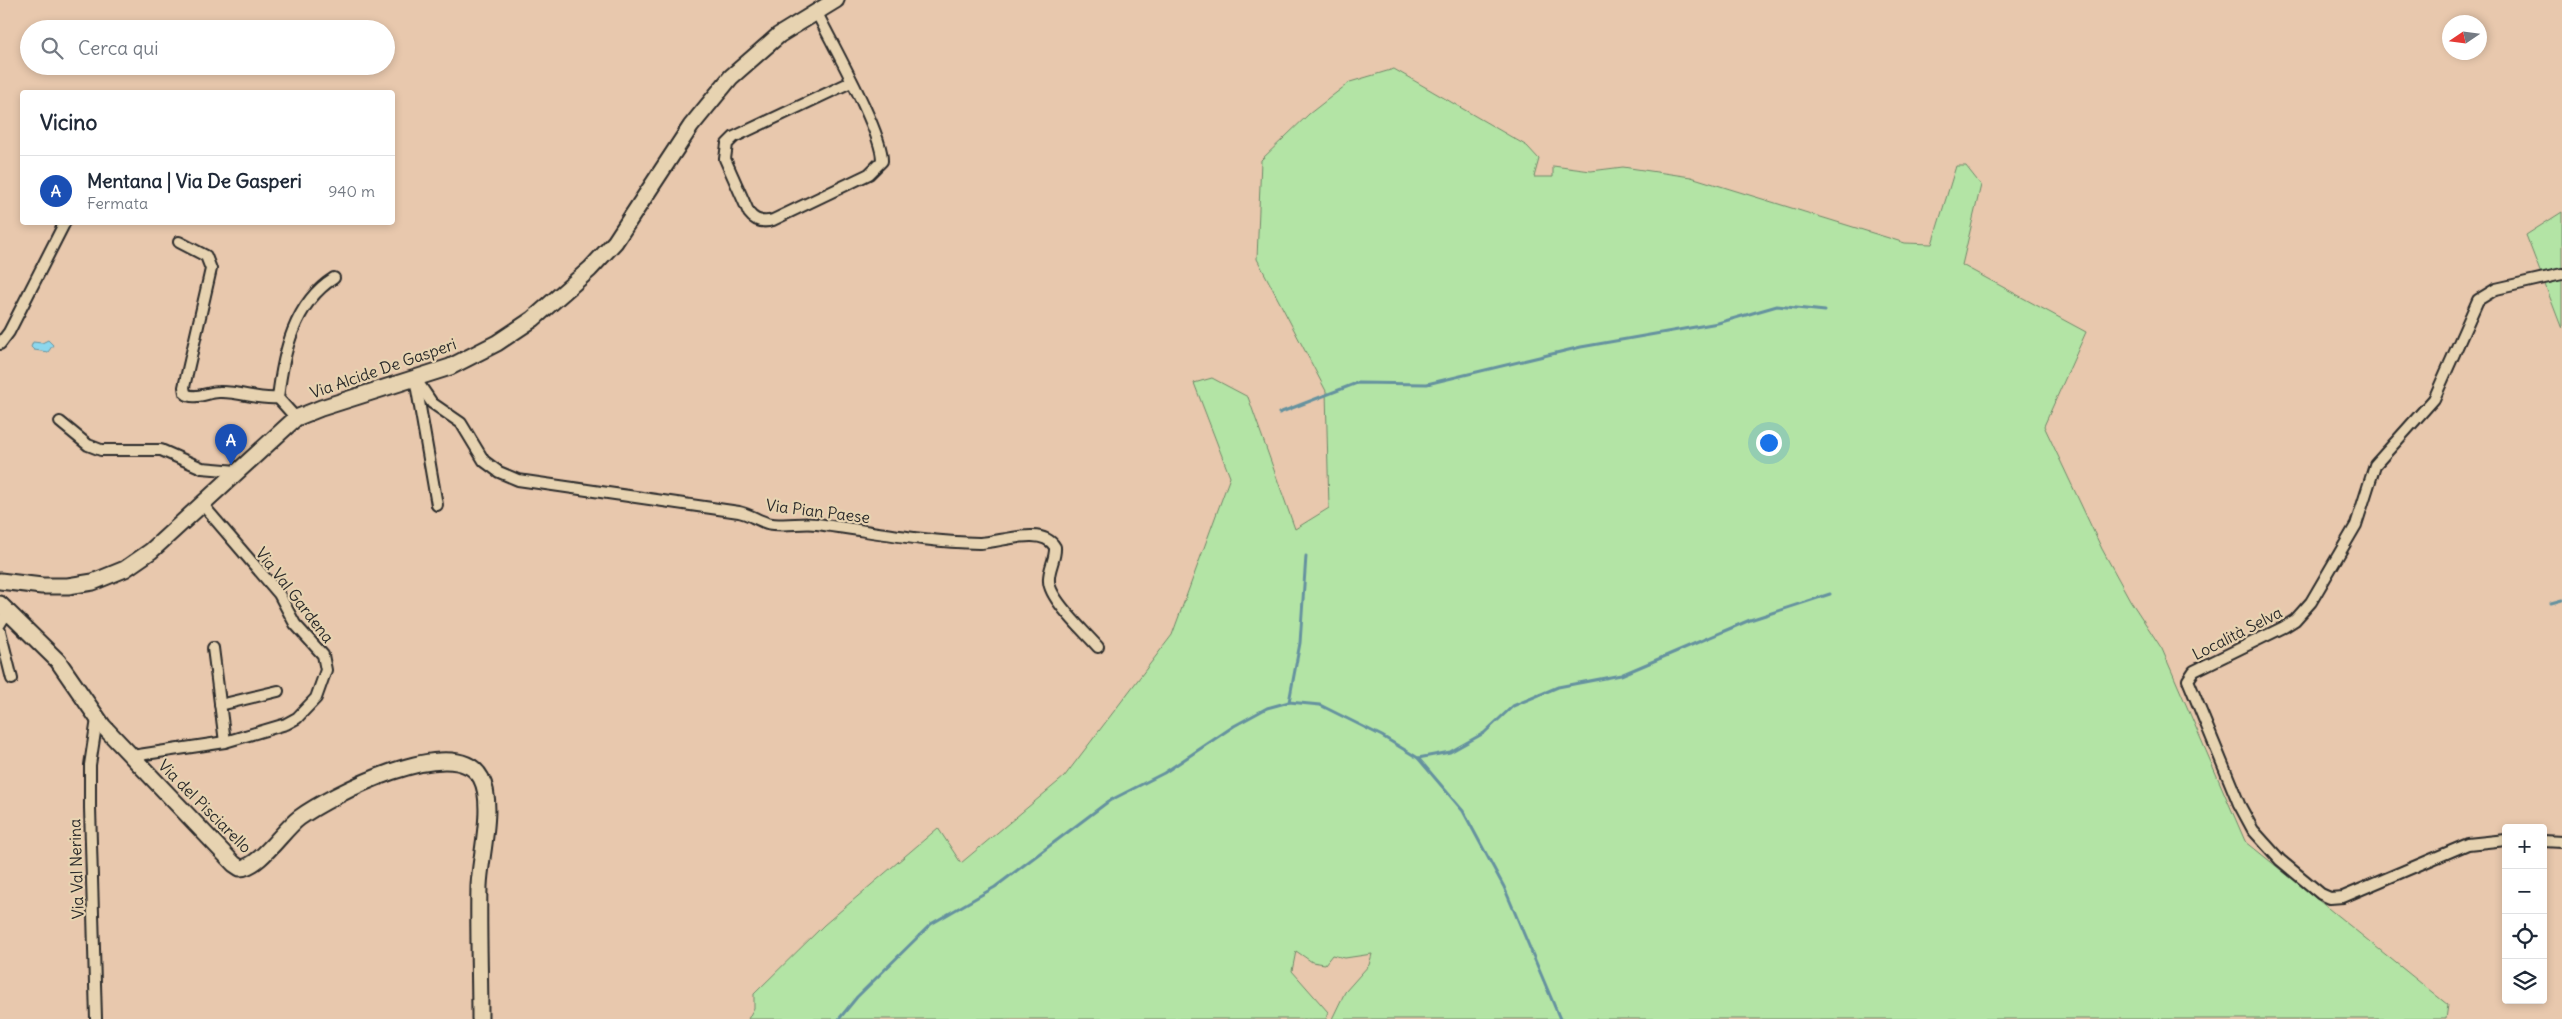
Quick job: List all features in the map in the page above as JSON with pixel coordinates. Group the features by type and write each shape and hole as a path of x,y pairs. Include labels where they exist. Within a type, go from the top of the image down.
{"street":[{"name":"Via Alcide De Gasperi","path":"0,581 55,586 84,584 108,577 147,555 296,418 320,408 456,364 497,343 527,324 572,286 615,242 691,126 714,96 765,46 816,11 836,0"},
{"path":"816,11 851,82 882,146 882,161 880,166 869,174 773,220 763,222 754,219 749,213 725,159 727,144 734,137 851,82"},
{"path":"0,344 10,332 64,225"},
{"path":"179,242 206,256 211,269 184,387 185,393 192,397 219,392 256,398 278,398 296,418"},
{"name":"Località Selva","path":"2502,840 2468,844 2344,897 2327,898 2280,860 2249,824 2227,778 2188,680 2194,671 2290,624 2311,602 2356,525 2365,503 2375,466 2434,399 2478,300 2496,289 2562,274"},
{"path":"278,398 283,360 288,342 312,296 334,278"},
{"path":"415,378 437,506"},
{"name":"Via Pian Paese","path":"415,378 432,403 461,423 484,461 499,472 518,480 739,512 773,524 810,523 868,533 948,542 988,542 1031,536 1047,540 1053,544 1055,550 1049,579 1051,592 1098,647"},
{"path":"60,422 88,445 101,450 161,450 202,468 237,471"},
{"name":"Via Val Gardena","path":"132,756 225,742 281,726 296,718 318,695 326,666 323,655 295,624 275,590 202,504"},
{"path":"0,624 6,608"},
{"name":"Via del Pisciarello","path":"6,608 63,668 97,719 234,864 242,868 251,865 302,816 392,770 412,764 435,761 454,762 474,769 482,780 486,796 479,886 480,1019"},
{"path":"0,631 12,679"},
{"path":"213,648 225,742"},
{"path":"220,705 278,691"},
{"name":"Via Val Nerina","path":"96,1019 90,765 97,719"},
{"path":"2547,841 2562,842"}],"green space":[{"path":"1394,69 1527,146 1539,159 1534,177 1553,177 1553,166 1591,171 1623,167 1691,177 1905,243 1932,244 1956,166 1966,166 1981,185 1962,265 2086,332 2044,426 2102,549 2130,600 2162,649 2245,841 2448,1005 2446,1019 1332,1019 1345,992 1369,965 1372,954 1345,958 1332,955 1325,964 1312,962 1296,951 1292,971 1328,1012 1326,1019 748,1019 754,1008 754,994 824,925 938,828 961,863 1064,777 1172,635 1230,477 1194,383 1212,378 1248,397 1295,529 1329,508 1326,391 1257,259 1261,160 1309,114 1350,82"},
{"path":"2562,212 2562,329 2526,235"}],"water":[{"path":"48,340 53,345 48,352 34,350 31,347 33,342 42,343"}],"waterway":[{"path":"1279,413 1357,383 1427,384 1581,347 1718,323 1777,306 1825,311"},
{"path":"1289,702 1300,643 1306,556"},
{"path":"1418,758 1450,752 1484,733 1513,706 1558,687 1621,675 1750,620 1830,594"},
{"path":"2551,603 2562,600"},
{"path":"839,1019 857,997 931,924 995,887 1109,801 1164,773 1234,726 1267,708 1289,702 1320,705 1382,736 1418,758 1463,811 1504,887 1560,1019"}],"place":[{"name":"Mentana | Via De Gasperi","path":"231,465"}]}
